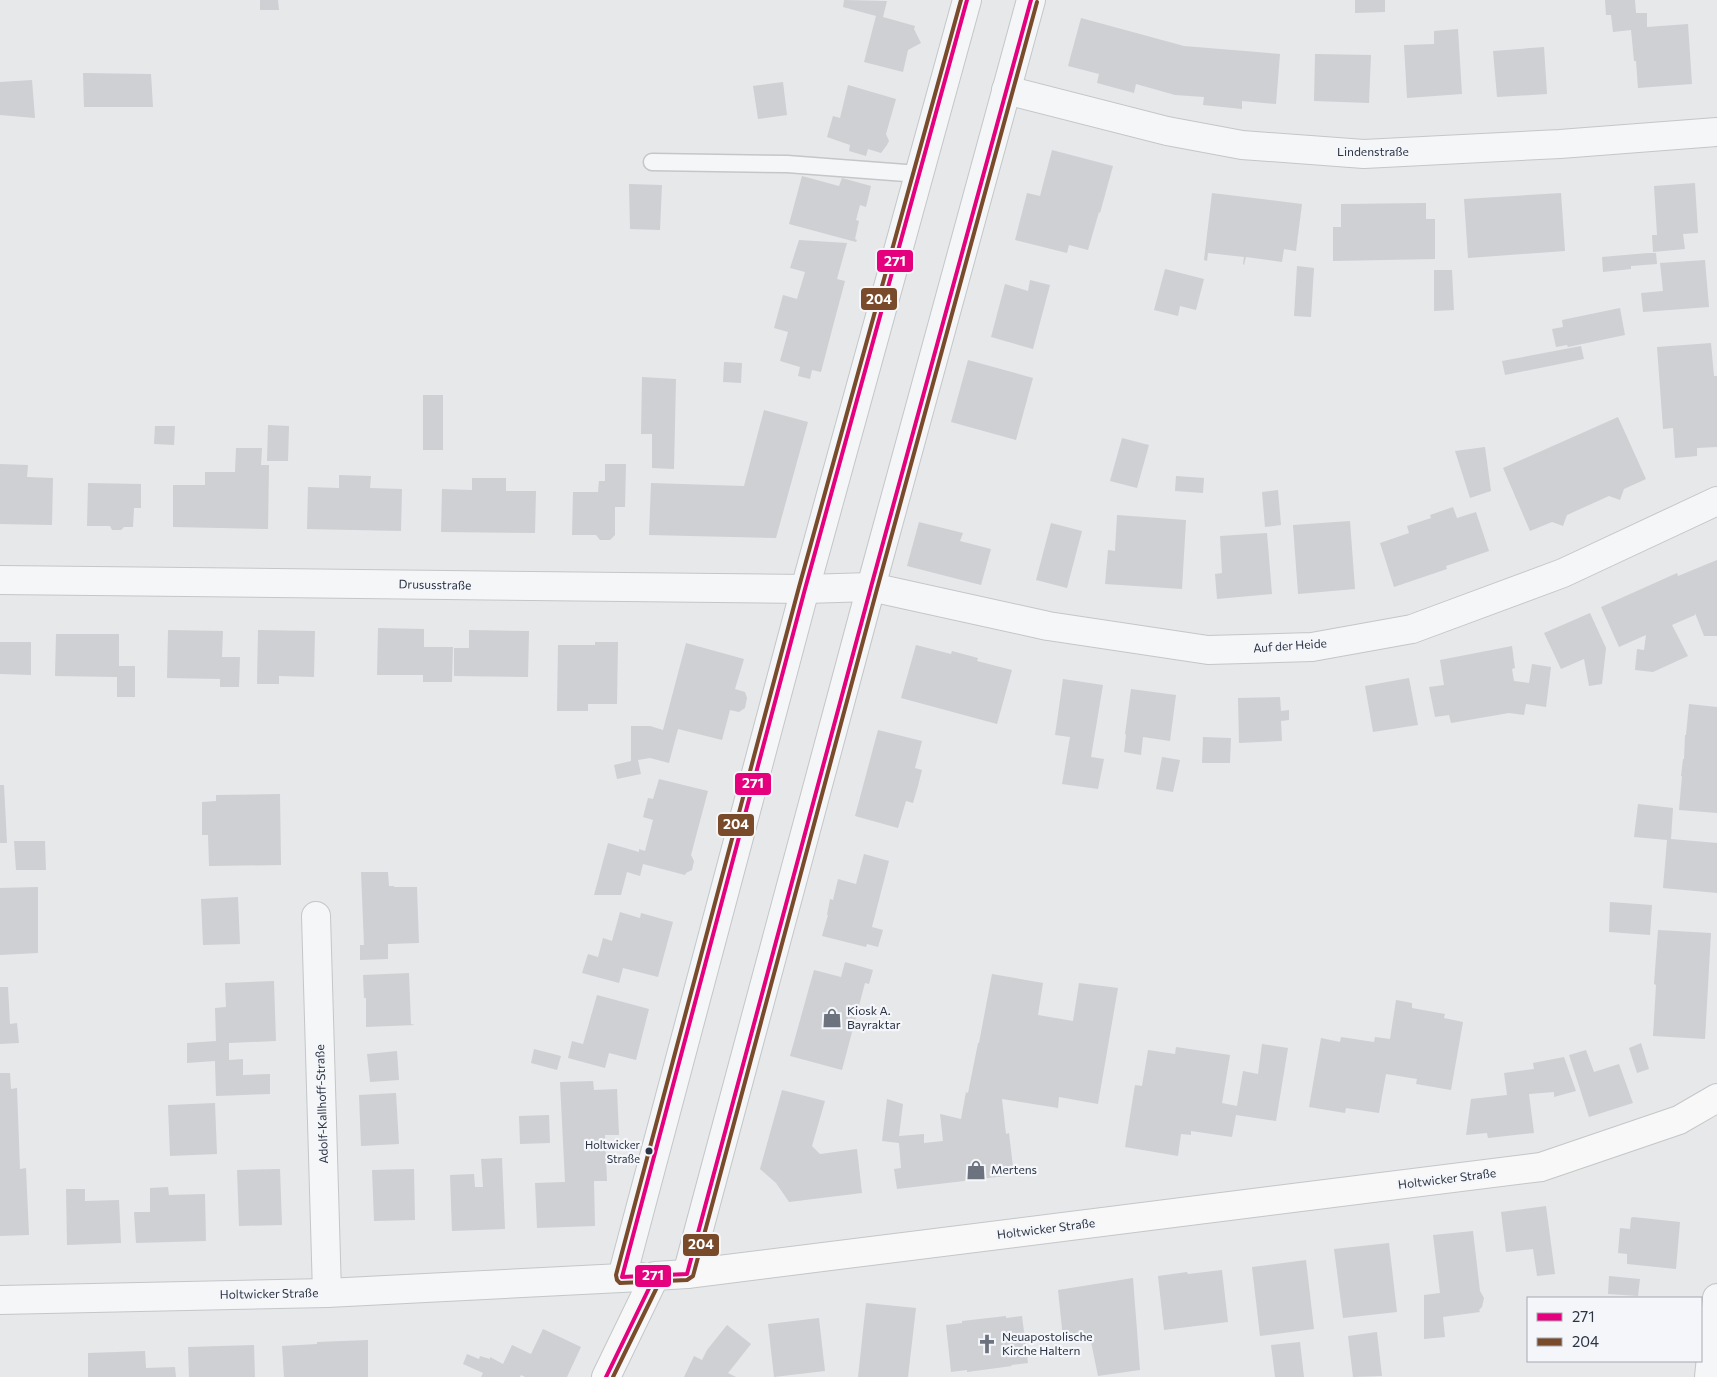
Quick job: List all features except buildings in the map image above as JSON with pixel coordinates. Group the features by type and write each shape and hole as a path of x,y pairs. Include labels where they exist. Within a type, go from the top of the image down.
{"street":[{"path":"622,1277 805,589 967,0"},
{"path":"687,1274 1031,0"},
{"name":"Lindenstraße","path":"1006,90 1167,132 1242,145 1364,154 1560,144 1717,132"},
{"name":"Auf der Heide","path":"871,587 1048,626 1208,650 1312,647 1412,630 1563,573 1717,501"},
{"name":"Drususstraße","path":"0,580 805,589 871,587"},
{"name":"Adolf-Kallhoff-Straße","path":"316,916 327,1293"},
{"name":"Holtwicker Straße","path":"0,1300 327,1293 687,1274 1541,1167 1679,1120 1717,1098"},
{"path":"606,1377 655,1276"},
{"path":"1709,1377 1717,1298"}],"lane":[{"path":"652,162 787,164 919,174"}],"transit line":[{"name":"204","path":"961,0 799,587 616,1275 620,1283 687,1280 693,1276 1037,2"},
{"name":"271","path":"967,0 805,589 622,1277 687,1274 1031,0"},
{"name":"271","path":"606,1377 655,1276"},
{"name":"204","path":"613,1377 661,1279"}],"place":[{"name":"Kiosk A. Bayraktar","path":"832,1018"},
{"name":"Holtwicker Straße","path":"649,1151"},
{"name":"Mertens","path":"976,1170"},
{"name":"Neuapostolische Kirche Haltern","path":"987,1344"}]}
